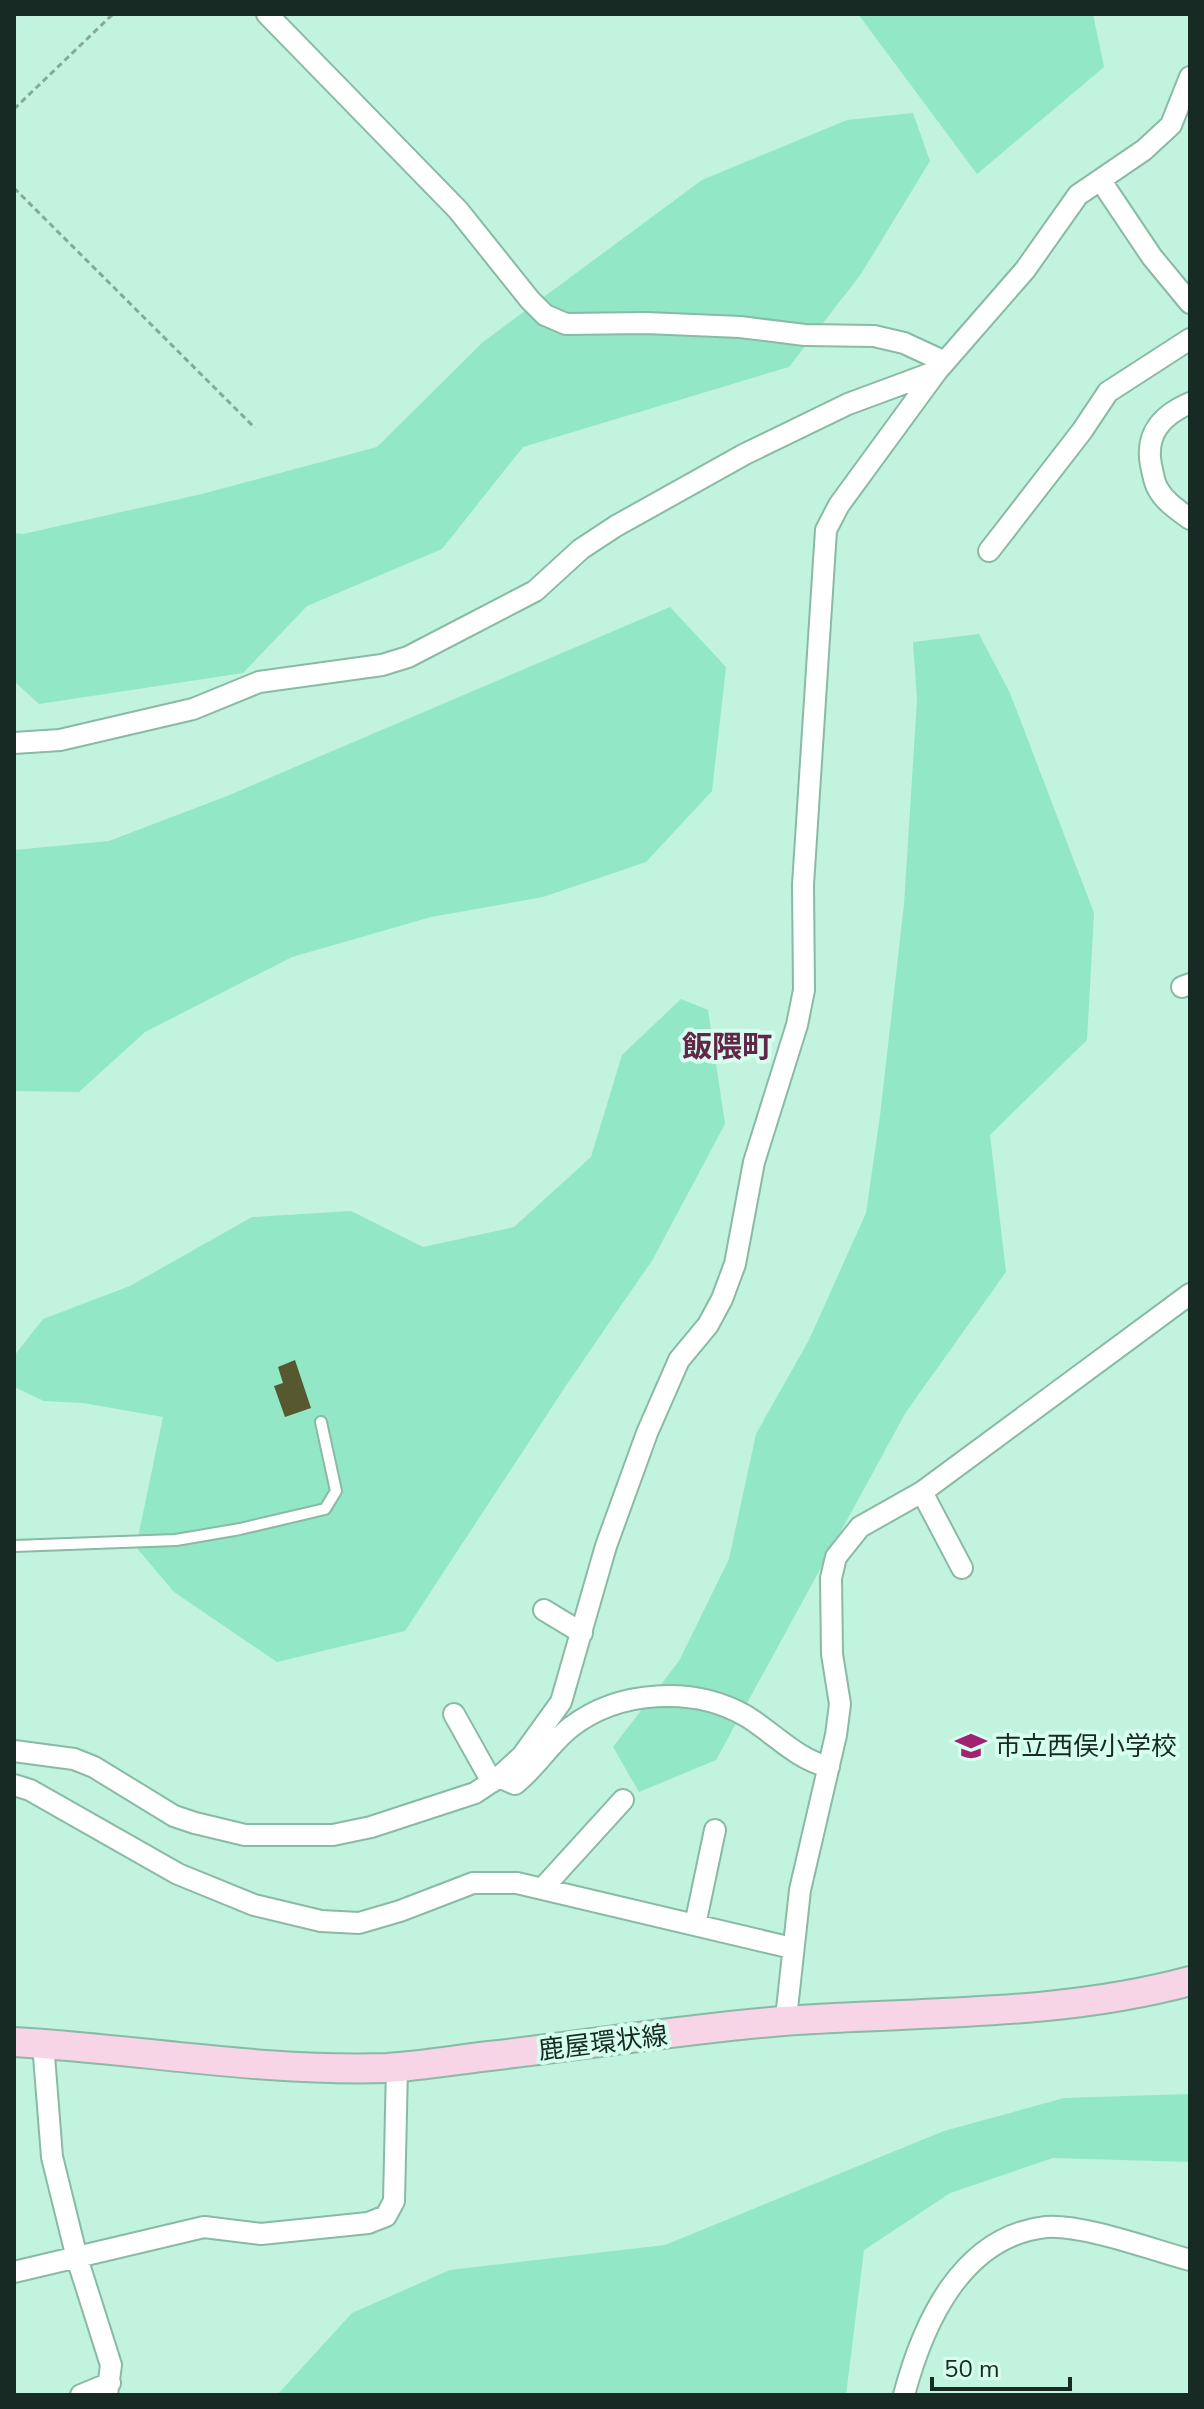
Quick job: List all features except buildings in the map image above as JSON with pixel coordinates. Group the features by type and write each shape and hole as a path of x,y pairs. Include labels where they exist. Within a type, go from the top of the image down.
{"main road":[{"name":"鹿屋環状線","path":"14,2042 303,2069 397,2067 782,2021 958,2014 1092,2001 1190,1981"}],"street":[{"path":"267,14 458,210 545,315 566,324 646,323 740,327 805,335 874,336 904,343 941,367"},
{"path":"14,1751 74,1759 94,1767 174,1816 195,1823 245,1835 333,1835 475,1793 522,1756 561,1702 606,1546 647,1433 679,1360 708,1325 735,1264 754,1162 797,1025 804,990 803,885 826,530 839,505 941,367 1025,270 1078,195 1144,150 1171,125 1190,77"},
{"path":"1101,181 1152,257 1190,303"},
{"path":"989,551 1082,431 1108,392 1190,339"},
{"path":"14,743 60,740 193,709 259,682 382,665 408,657 535,591 581,549 616,526 745,454 848,404 941,367"},
{"path":"1190,403 1165,417 1153,433 1148,450 1156,487 1168,502 1190,519"},
{"path":"782,2021 787,2009 800,1890 829,1767 840,1704 832,1654 831,1578 836,1557 860,1527 922,1492 1190,1294"},
{"path":"922,1492 962,1568"},
{"path":"544,1610 582,1633"},
{"path":"454,1714 470,1747 496,1779 515,1784 528,1774 569,1728 610,1707 645,1697 692,1696 721,1703 749,1718 808,1762 829,1767"},
{"path":"14,1785 30,1790 178,1874 254,1905 321,1921 359,1923 473,1883 517,1883 792,1948"},
{"path":"542,1889 623,1800"},
{"path":"695,1925 715,1830"},
{"path":"43,2043 52,2157 77,2258 111,2365 109,2389 81,2395"},
{"path":"14,2272 204,2227 261,2234 368,2223 386,2216 394,2201 397,2067"},
{"path":"904,2395 914,2358 936,2309 965,2268 1004,2238 1046,2227 1075,2229 1190,2260"}],"lane":[{"path":"14,1546 176,1540 325,1509 336,1491 321,1422"}],"path":[{"path":"14,109 113,14"},
{"path":"14,188 255,428"}],"green space":[{"path":"858,14 1093,14 1104,67 977,174"},
{"path":"913,113 930,161 861,274 789,367 523,447 442,549 307,606 243,673 39,704 14,681 14,533 23,534 202,494 377,447 483,342 702,180 847,120"},
{"path":"670,607 726,667 712,791 646,862 543,897 431,917 292,957 145,1032 79,1092 14,1091 14,850 109,841 227,796"},
{"path":"979,634 1010,693 1094,913 1087,1040 990,1135 1006,1272 906,1412 716,1760 639,1792 613,1747 679,1661 729,1559 756,1434 809,1340 866,1213 904,904 917,700 913,642"},
{"path":"681,999 708,1010 725,1124 653,1259 405,1631 277,1662 174,1592 136,1547 163,1417 83,1403 44,1401 14,1387 14,1356 43,1319 130,1286 252,1217 351,1211 423,1247 514,1227 591,1157 622,1055"},
{"path":"1190,2094 1190,2162 1053,2158 950,2193 864,2250 846,2395 278,2394 352,2313 450,2270 665,2245 944,2131 1064,2098"}],"place":[{"name":"市立西俣小学校","path":"971,1746"}],"district":[{"name":"飯隈町","path":"727,1047"}]}
